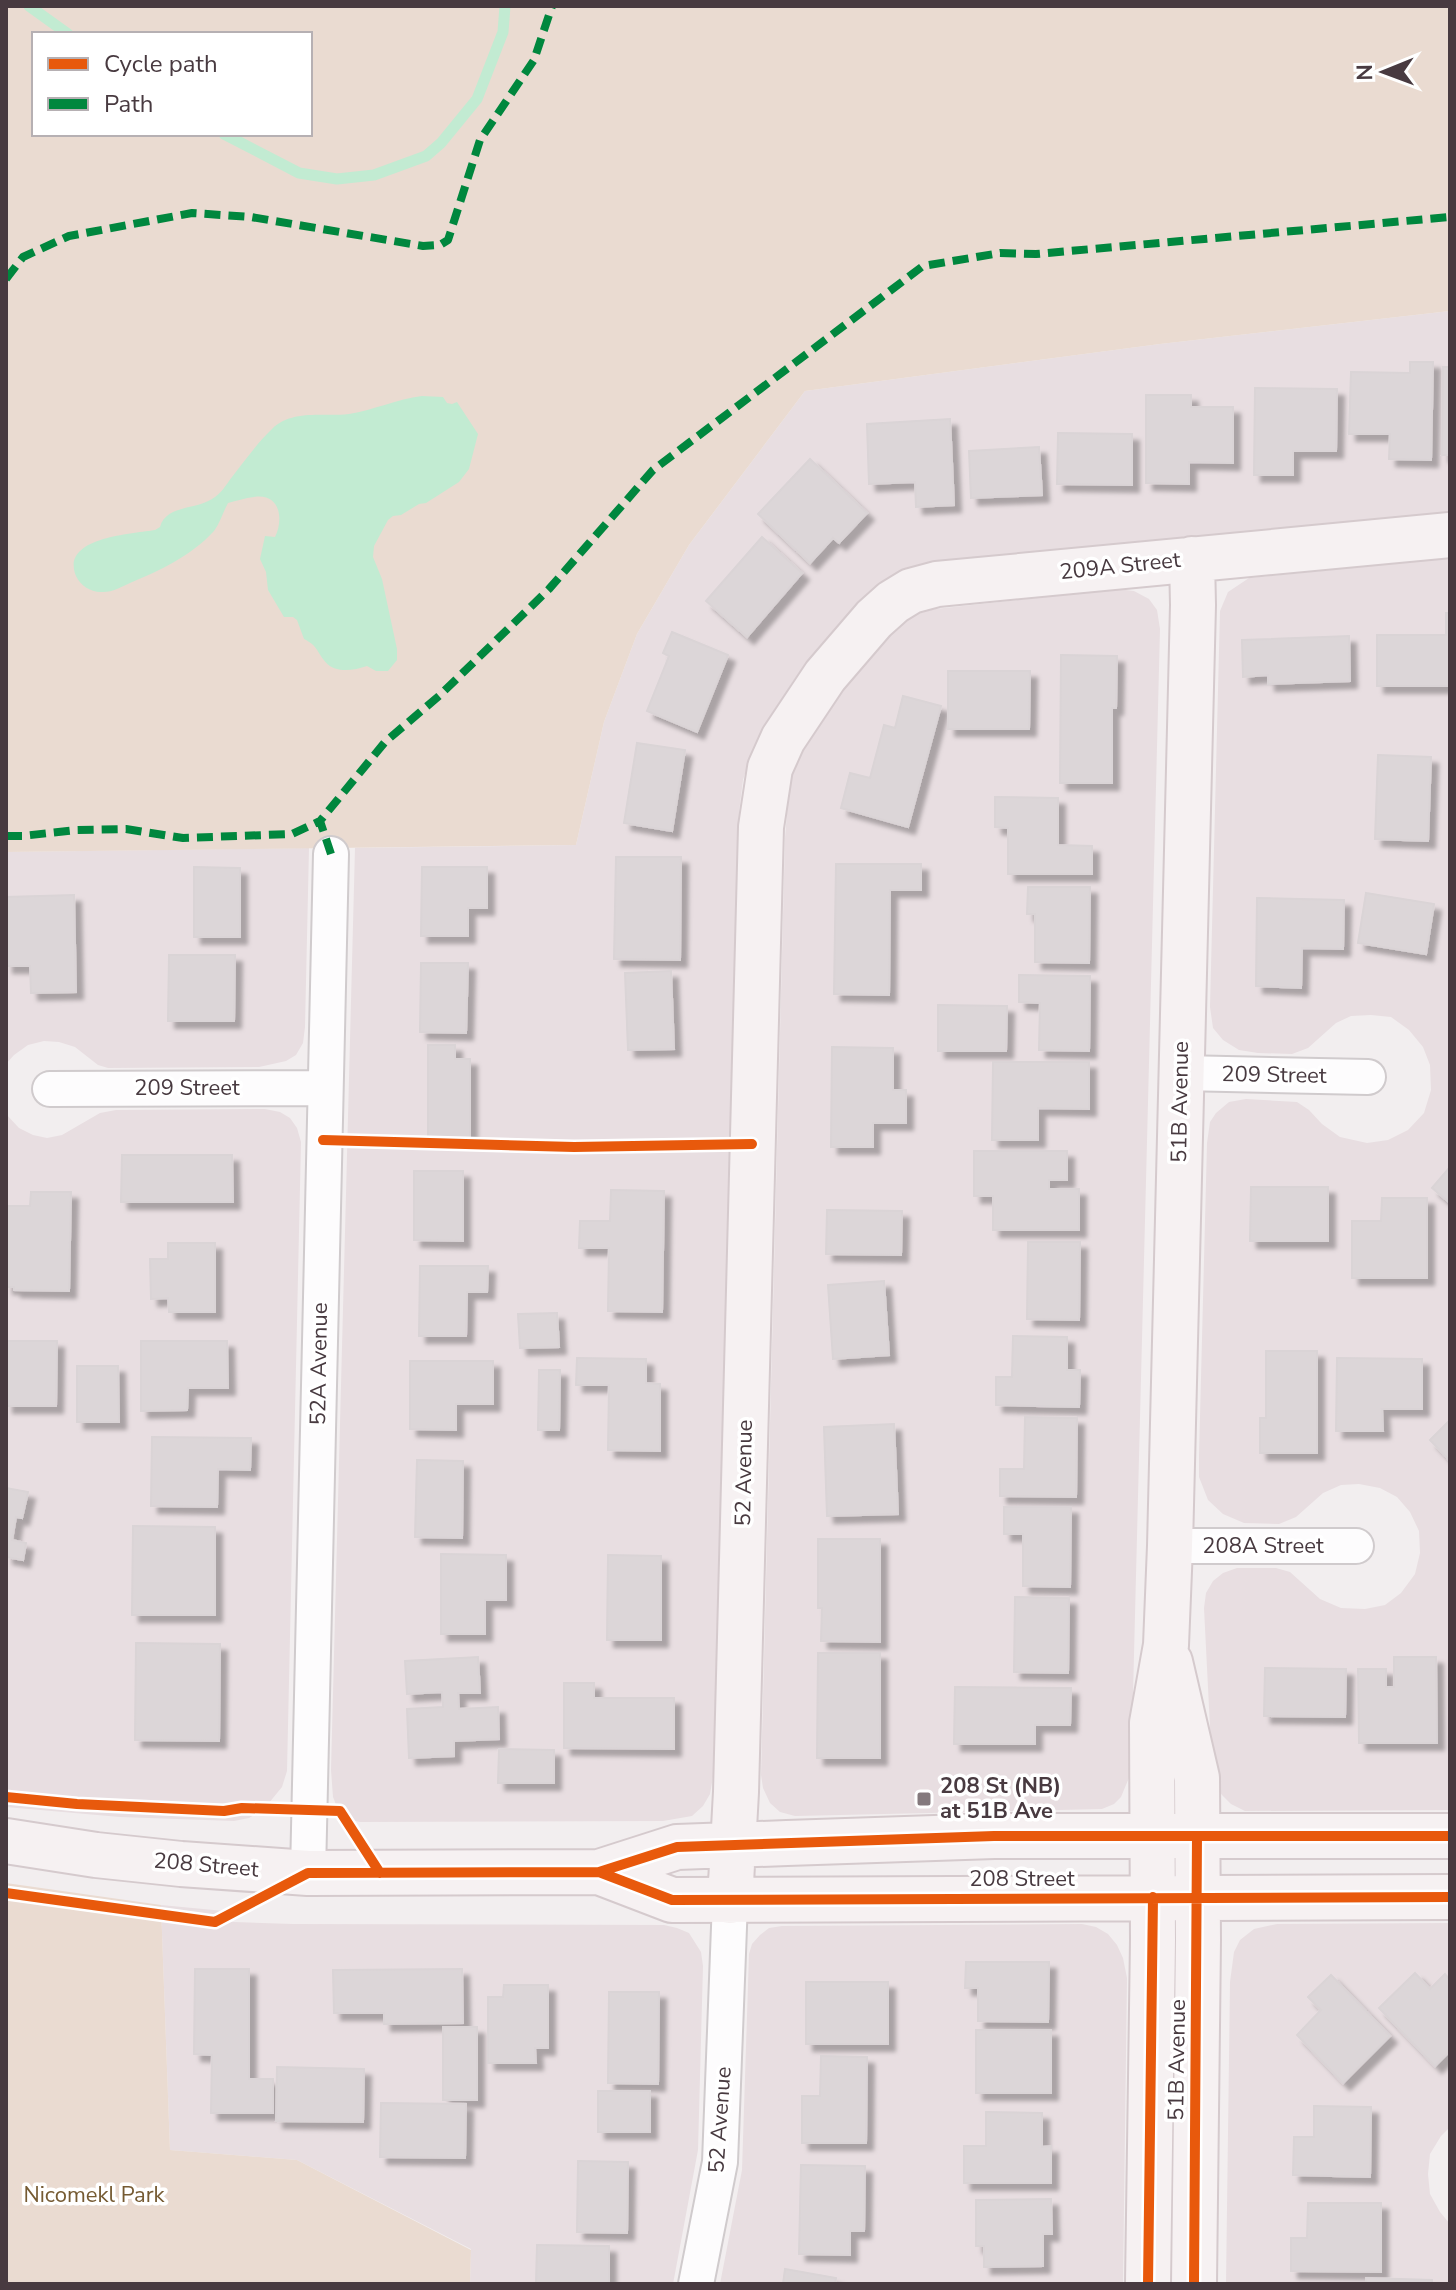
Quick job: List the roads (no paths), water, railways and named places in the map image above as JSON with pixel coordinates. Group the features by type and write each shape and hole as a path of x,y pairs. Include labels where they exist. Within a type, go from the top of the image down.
{"street":[{"name":"209A Street","path":"825,676 874,619 893,602 911,591 937,584 1450,535"},
{"name":"51B Avenue","path":"1148,2284 1152,1723 1166,1645 1170,1546 1192,559"},
{"name":"52 Avenue","path":"696,2284 720,2162 736,1792 761,827 770,768 801,710 825,676"},
{"name":"52A Avenue","path":"308,1873 331,854"},
{"name":"209 Street","path":"1181,1073 1368,1077"},
{"name":"209 Street","path":"50,1089 325,1088"},
{"name":"208A Street","path":"1170,1546 1356,1546"},
{"name":"51B Avenue","path":"1166,1645 1197,1778 1194,2284"},
{"name":"208 Street","path":"6,1841 96,1855 308,1873 599,1872 677,1847 994,1836 1450,1836"},
{"name":"208 Street","path":"599,1872 672,1900 1450,1897"}],"waterway":[{"path":"29,6 65,32"},
{"path":"228,136 299,173 337,179 374,175 426,156 441,143 477,99 503,32 505,6"}],"place":[{"name":"208 St (NB) at 51B Ave","path":"924,1799"}],"park label":[{"name":"Nicomekl Park","path":"94,2195"}]}
